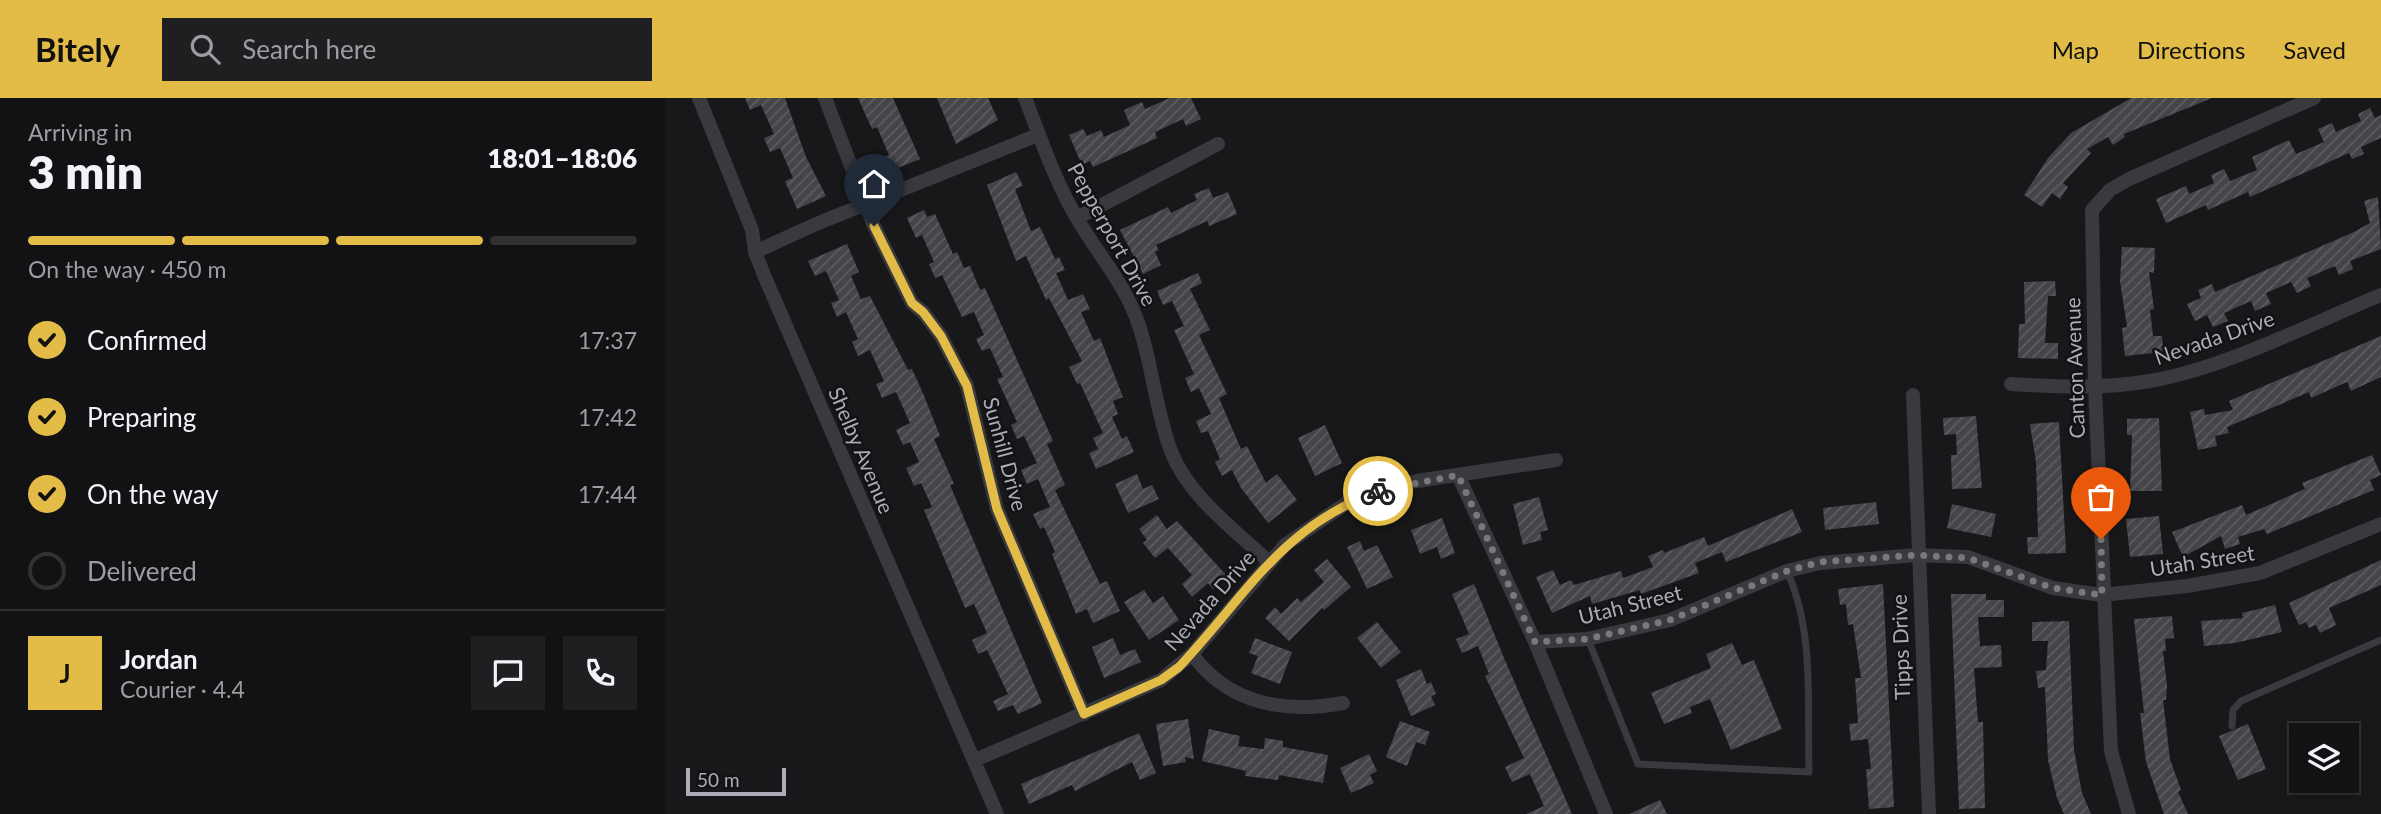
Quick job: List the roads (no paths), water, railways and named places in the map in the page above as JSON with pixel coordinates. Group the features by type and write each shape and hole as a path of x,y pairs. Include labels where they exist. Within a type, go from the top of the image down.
{"street":[{"name":"Shelby Avenue","path":"699,98 752,230 755,252 997,814"},
{"name":"Sunhill Drive","path":"825,98 866,206 912,303 923,312 941,336 967,386 997,509 1084,714"},
{"name":"Pepperport Drive","path":"1024,98 1038,135 1077,218 1127,297 1143,337 1171,450 1181,471 1225,521 1269,562"},
{"name":"Canton Avenue","path":"2129,814 2111,751 2102,595 2090,222 2097,202 2129,179 2314,98"},
{"path":"755,252 816,224 1038,135"},
{"path":"1077,218 1218,144"},
{"name":"Nevada Drive","path":"2011,384 2095,387 2151,381 2209,365 2381,295"},
{"name":"Tipps Drive","path":"1913,395 1917,555 1929,814"},
{"name":"Nevada Drive","path":"975,760 1161,680 1192,654 1269,562 1301,532 1348,502 1384,488 1556,460"},
{"path":"1458,475 1535,642 1606,814"},
{"name":"Utah Street","path":"1535,642 1587,639 1670,620 1787,571 1820,562 1917,555 1968,558 2053,588 2102,595 2187,586 2260,573 2381,524"},
{"path":"1192,654 1206,673 1251,701 1288,708 1343,703"}],"lane":[{"path":"1587,639 1638,764 1809,772 1805,632 1800,600 1787,571"},
{"path":"2232,726 2233,710 2241,701 2381,640"}]}
